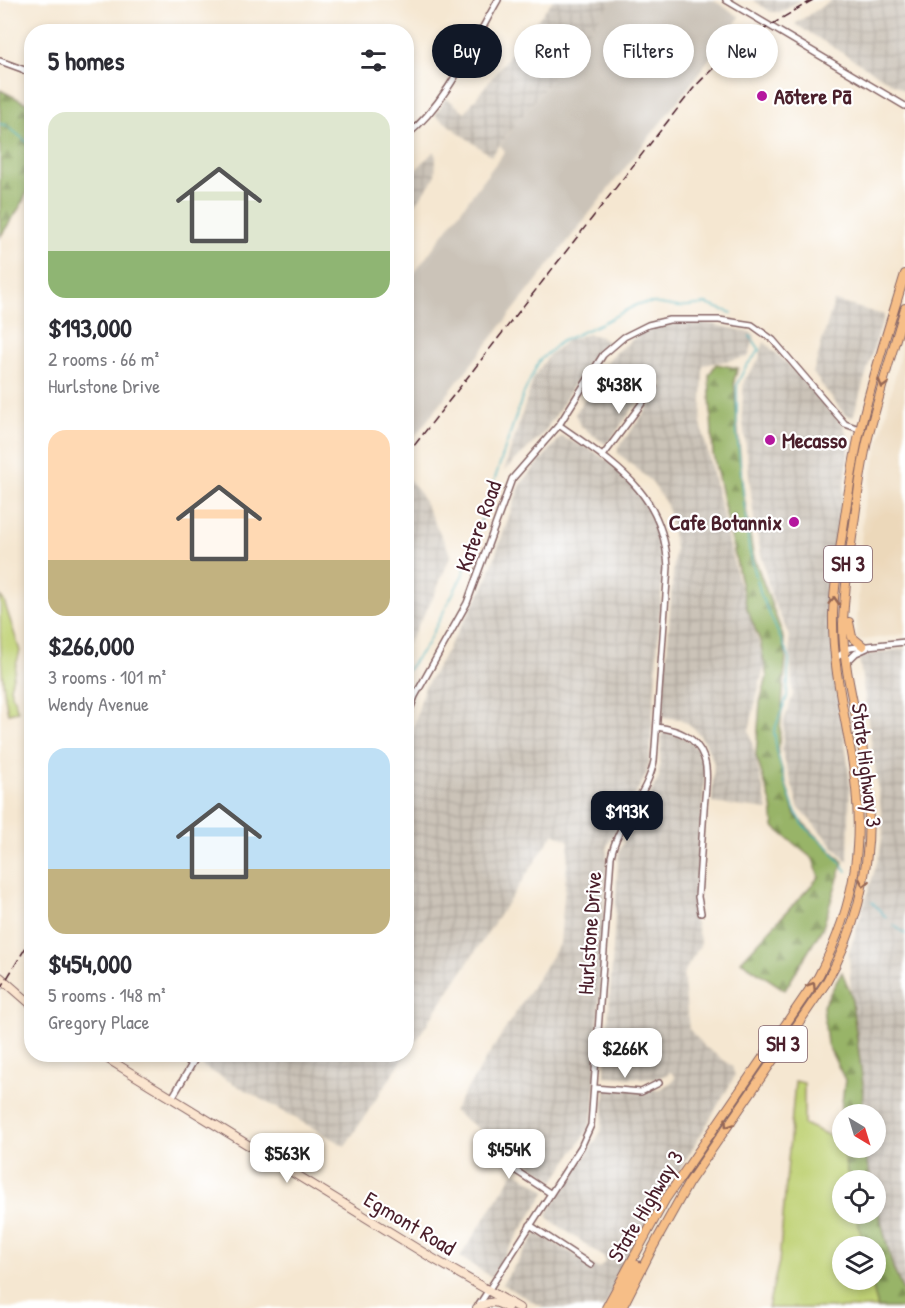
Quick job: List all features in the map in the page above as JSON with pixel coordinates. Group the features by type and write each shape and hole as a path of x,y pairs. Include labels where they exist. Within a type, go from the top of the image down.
{"highway":[{"name":"State Highway 3","path":"622,1308 688,1184 826,983 855,919 867,865 870,817 866,775 846,663 843,625 846,583 865,430 905,274"},
{"path":"895,307 905,309"},
{"name":"State Highway 3","path":"606,1308 665,1200 798,1008 818,977 840,929 855,876 859,822 852,757 835,659 833,627 835,584 850,481 905,309"},
{"path":"846,583 850,632 854,640 866,647"},
{"path":"614,1308 637,1266 653,1246"}],"main road":[{"path":"0,977 24,998"},
{"name":"Egmont Road","path":"113,1062 432,1258 519,1308"},
{"path":"477,1308 491,1301 507,1308"}],"street":[{"path":"414,130 440,99 498,0"},
{"path":"726,0 734,2 905,106"},
{"path":"0,61 24,70"},
{"name":"Katere Road","path":"414,699 467,603 512,479 559,425 603,355 635,330 648,324 696,318 744,323 763,332 781,348 844,424 865,430"},
{"path":"602,457 654,387"},
{"name":"Hurlstone Drive","path":"477,1308 581,1147 588,1132 594,1088 611,857 615,838 652,773 657,727 667,585 667,549 657,516 648,500 626,475 559,425"},
{"path":"835,659 849,648 905,642"},
{"path":"846,663 866,647"},
{"path":"657,727 671,729 689,737 696,743 705,760 706,783 698,897 701,913"},
{"path":"172,1098 192,1064 189,1062"},
{"path":"594,1088 641,1092 659,1083"},
{"path":"486,1146 495,1157 550,1193"},
{"path":"530,1225 591,1265"}],"shaded area":[{"path":"553,0 614,0 591,29 591,24 534,24"},
{"path":"614,0 713,0 740,17 735,24 706,24 706,63 414,437 414,274 505,151 500,145 553,78 591,78 591,29"},
{"path":"753,0 801,0 781,12 771,12"},
{"path":"832,0 905,0 905,91 795,24"},
{"path":"514,50 514,78 552,78 491,156 435,115 446,98 465,112 492,78 502,78 502,65"},
{"path":"434,151 435,177 414,206 414,172"},
{"path":"834,301 884,315 853,417 844,414 813,373"},
{"path":"677,322 701,322 749,332 755,336 748,357 703,365 701,424 738,581 765,662 749,730 768,810 712,803 714,763 705,742 693,727 680,719 662,717 675,548 667,505 651,481 618,453 618,448 664,384 659,378 653,379 610,441 605,444 581,426 575,414 611,357 645,329"},
{"path":"589,334 601,337 607,342 586,364 542,435 504,471 534,377 549,355 569,339"},
{"path":"905,334 905,634 856,641 863,511"},
{"path":"764,342 803,379 843,425 850,443 833,565 832,605 832,642 850,782 848,862 799,808 782,752 784,721 793,695 789,635 771,596 755,527 742,412 744,381 759,359"},
{"path":"561,437 590,449 613,464 649,502 662,546 663,568 647,773 607,846 594,1110 588,1130 554,1181 453,1111 560,943 569,841 554,833 414,1043 414,726 423,691 485,585 520,485"},
{"path":"414,485 451,555 432,600 414,632"},
{"path":"905,648 905,1296 893,1268 882,1224 886,1224 886,1170 868,1170 866,1158 886,1158 886,1104 862,1104 863,1084 851,994 849,953 880,853 883,833 859,657"},
{"path":"662,730 686,738 698,748 705,771 695,920 701,944 683,974 689,1029 705,1047 732,1066 735,1076 637,1243 604,1308 544,1308 502,1284 537,1233 598,1268 605,1261 604,1257 549,1219 547,1214 601,1132 606,1086 659,1090 673,1081 675,1077 671,1072 657,1079 605,1076 619,851 659,778"},
{"path":"205,1062 401,1062 345,1146 202,1066"},
{"path":"515,1171 546,1191 491,1277 460,1257"}],"green space":[{"path":"0,90 24,102 24,199 0,237"},
{"path":"716,364 738,368 734,380 742,484 753,554 782,633 786,656 778,756 795,815 843,862 823,927 785,990 741,961 819,877 813,859 774,827 772,806 756,756 760,702 767,677 760,641 747,609 713,454 709,375"},
{"path":"0,596 4,601 20,651 10,688 18,711 8,713 2,671"},
{"path":"842,972 851,994 863,1084 862,1104 842,1104 845,1080 827,1044 823,1006"},
{"path":"795,1081 804,1083 804,1124 832,1137 832,1158 846,1158 848,1170 832,1170 832,1224 859,1224 863,1236 832,1236 832,1290 878,1290 883,1308 768,1308 779,1262"},
{"path":"844,1158 866,1158 868,1170 847,1170"},
{"path":"858,1224 882,1224 885,1236 862,1236"},
{"path":"886,1240 893,1268 905,1296 905,1308 878,1308 874,1290 886,1290"}],"waterway":[{"path":"0,124 6,125 24,140"},
{"path":"414,661 427,644 463,574 523,395 539,361 560,342 638,304 653,303 678,307 706,304 732,313"},
{"path":"750,336 760,350 746,366 737,384 737,433 749,549 761,595 789,657 787,697 774,731 777,752 794,809 804,826 828,847 847,871"},
{"path":"872,902 886,917"},
{"path":"894,925 905,934"}],"railway":[{"path":"414,446 693,89 734,51 780,19 813,0"},
{"path":"0,990 24,950"}],"place":[{"name":"Aōtere Pā","path":"762,96"},
{"name":"Mecasso","path":"770,440"},
{"name":"Cafe Botannix","path":"794,522"}]}
